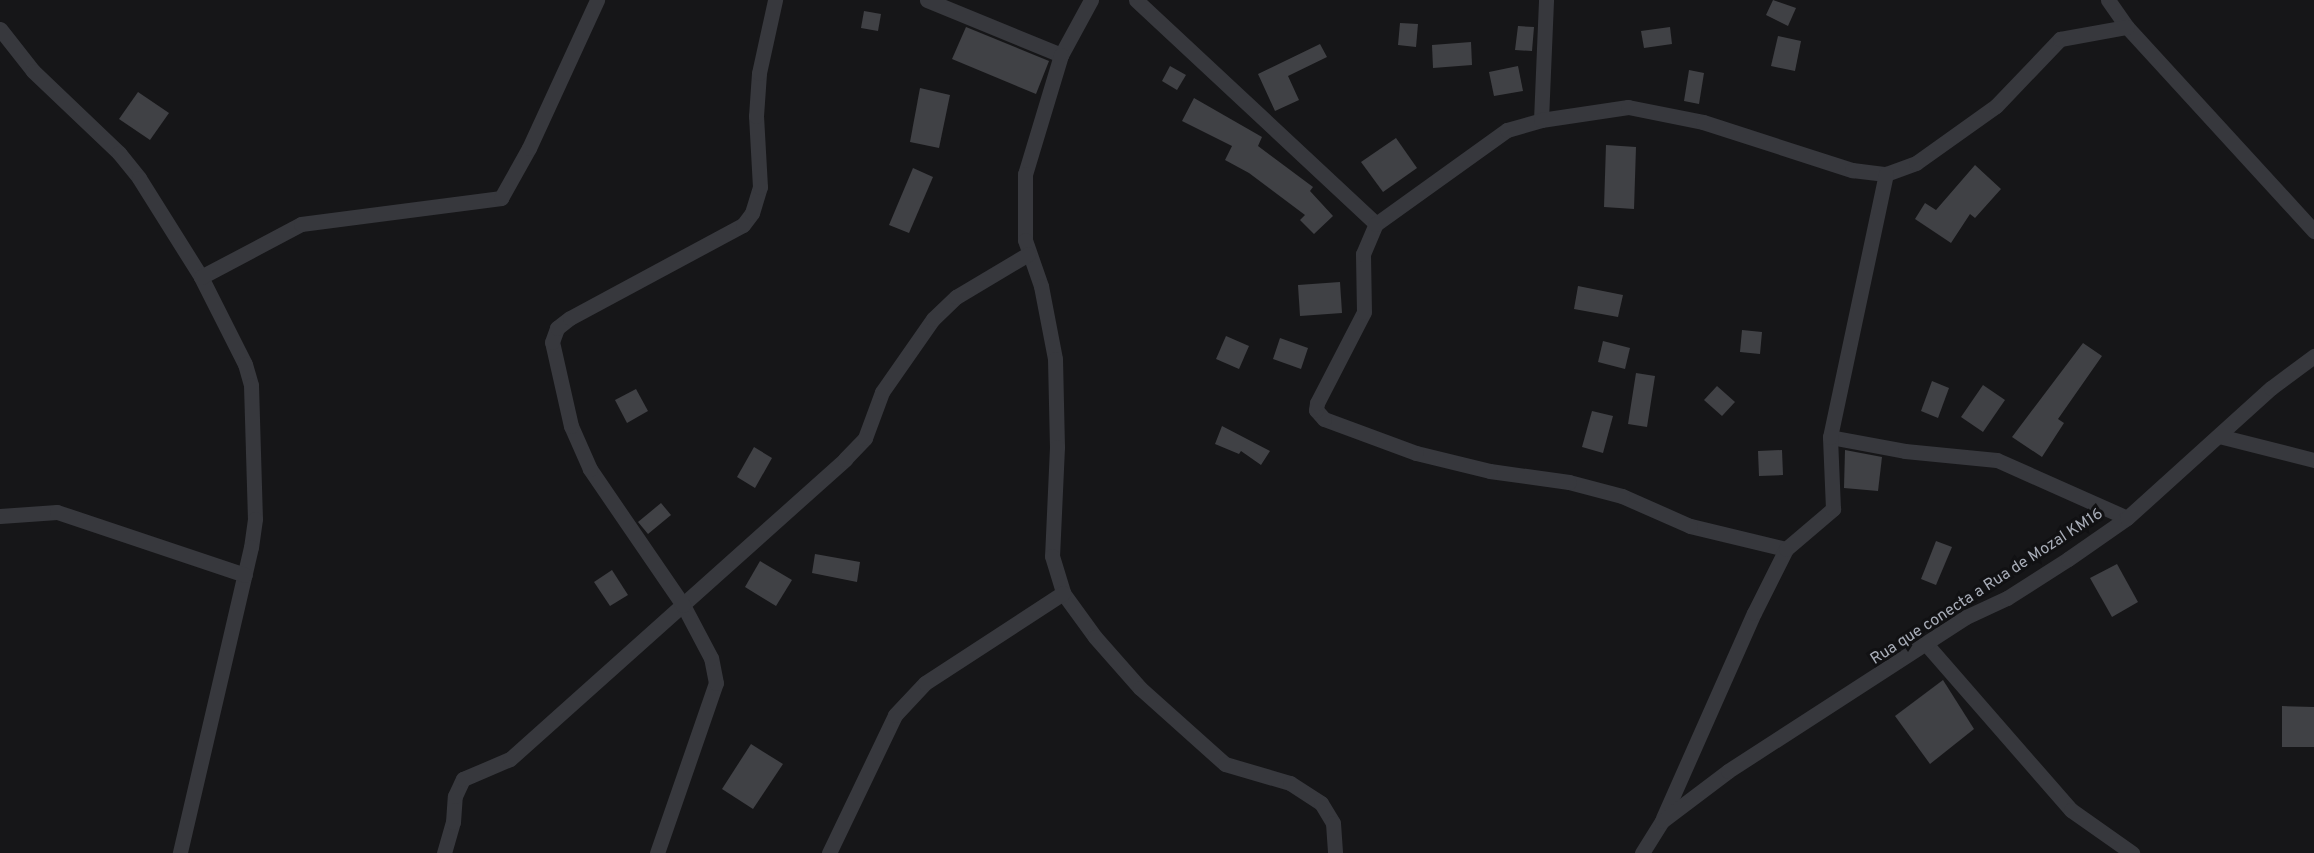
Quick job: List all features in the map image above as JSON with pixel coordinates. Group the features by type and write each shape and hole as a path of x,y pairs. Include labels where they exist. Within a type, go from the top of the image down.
{"street":[{"path":"201,277 301,224 501,198 529,148 597,0"},
{"path":"657,853 716,683 711,658 683,605 590,469 571,426 552,342 557,328 570,318 743,225 752,213 760,187 756,116 759,73 775,0"},
{"path":"927,0 1061,55"},
{"path":"1091,0 1061,55 1025,174 1028,254 1041,286 1055,359 1057,447 1052,555 1064,593 1095,637 1140,688 1225,764 1290,783 1321,803 1333,823 1335,853"},
{"path":"1136,0 1376,224"},
{"path":"1541,120 1546,0"},
{"path":"2108,0 2127,27 2314,231"},
{"path":"1786,549 1690,526 1601,490 1490,471 1416,453 1324,419 1316,410 1317,403 1364,312 1363,254 1376,224 1507,130 1541,120 1628,107 1703,122 1786,145 1852,170 1886,174 1916,163 1996,106 2060,39 2127,27"},
{"path":"0,29 33,72 119,153 201,277 245,364 251,385 255,519 245,575 180,853"},
{"path":"1662,821 1749,623 1786,549 1833,509 1830,437 1886,174"},
{"path":"444,853 453,822 455,796 463,779 510,759 683,605 865,438 882,392 933,320 956,297 1028,254"},
{"name":"Rua que conecta a Rua de Mozal KM16","path":"1642,853 1662,821 1728,771 1927,645 1966,617 2048,572 2127,518 2271,387 2314,356"},
{"path":"2218,435 2314,460"},
{"path":"1830,437 1905,451 1997,459 2127,518"},
{"path":"0,516 57,512 245,575"},
{"path":"829,853 895,715 925,683 1064,593"},
{"path":"1927,645 2071,810 2132,853"}],"building":[{"path":"1773,0 1796,8 1788,26 1766,15"},
{"path":"864,11 881,14 878,31 861,28"},
{"path":"1400,23 1418,24 1416,47 1398,45"},
{"path":"1518,26 1534,27 1532,51 1515,50"},
{"path":"966,27 1049,61 1036,94 952,59"},
{"path":"1670,27 1672,44 1644,48 1641,31"},
{"path":"1778,36 1801,41 1795,71 1771,66"},
{"path":"1471,42 1472,65 1433,68 1432,45"},
{"path":"1320,44 1327,57 1288,76 1299,100 1275,111 1258,74"},
{"path":"1170,66 1186,75 1177,90 1162,81"},
{"path":"1518,66 1523,91 1494,96 1489,72"},
{"path":"1689,70 1704,73 1699,104 1684,101"},
{"path":"920,88 950,95 939,148 910,142"},
{"path":"138,92 169,113 150,140 119,119"},
{"path":"1194,98 1262,137 1258,146 1313,187 1310,191 1333,216 1314,234 1300,220 1305,215 1249,173 1225,160 1232,146 1182,121"},
{"path":"1396,138 1417,168 1383,192 1361,162"},
{"path":"1606,145 1636,147 1634,209 1604,207"},
{"path":"1975,165 2001,189 1975,218 1970,214 1951,243 1915,219 1925,203 1936,210"},
{"path":"913,168 933,177 909,233 889,225"},
{"path":"1340,282 1342,313 1300,316 1298,285"},
{"path":"1578,286 1623,295 1618,317 1574,309"},
{"path":"1742,330 1762,332 1760,354 1740,352"},
{"path":"1226,336 1249,346 1239,369 1216,359"},
{"path":"1280,338 1308,348 1301,369 1273,359"},
{"path":"1603,341 1630,348 1625,369 1598,362"},
{"path":"2083,343 2102,356 2058,419 2064,423 2042,457 2012,437"},
{"path":"1636,373 1655,376 1647,427 1628,424"},
{"path":"1932,381 1949,388 1938,418 1921,411"},
{"path":"1983,385 2005,400 1983,432 1961,417"},
{"path":"1717,386 1735,402 1722,416 1704,400"},
{"path":"636,389 648,411 627,423 615,400"},
{"path":"1592,411 1613,416 1603,453 1582,447"},
{"path":"1222,426 1270,451 1261,465 1241,451 1239,454 1215,444"},
{"path":"754,447 772,458 755,488 737,477"},
{"path":"1782,450 1783,475 1759,476 1758,451"},
{"path":"1845,450 1882,457 1878,491 1844,488"},
{"path":"661,503 671,515 648,534 638,522"},
{"path":"1936,541 1952,547 1936,585 1921,579"},
{"path":"815,554 860,562 857,582 812,573"},
{"path":"760,561 792,580 776,606 745,587"},
{"path":"2117,564 2138,602 2112,617 2090,578"},
{"path":"612,570 628,595 610,606 594,582"},
{"path":"1943,680 1974,729 1930,764 1895,716"},
{"path":"2282,706 2314,707 2314,747 2282,747"},
{"path":"751,744 783,764 753,809 722,789"}]}
